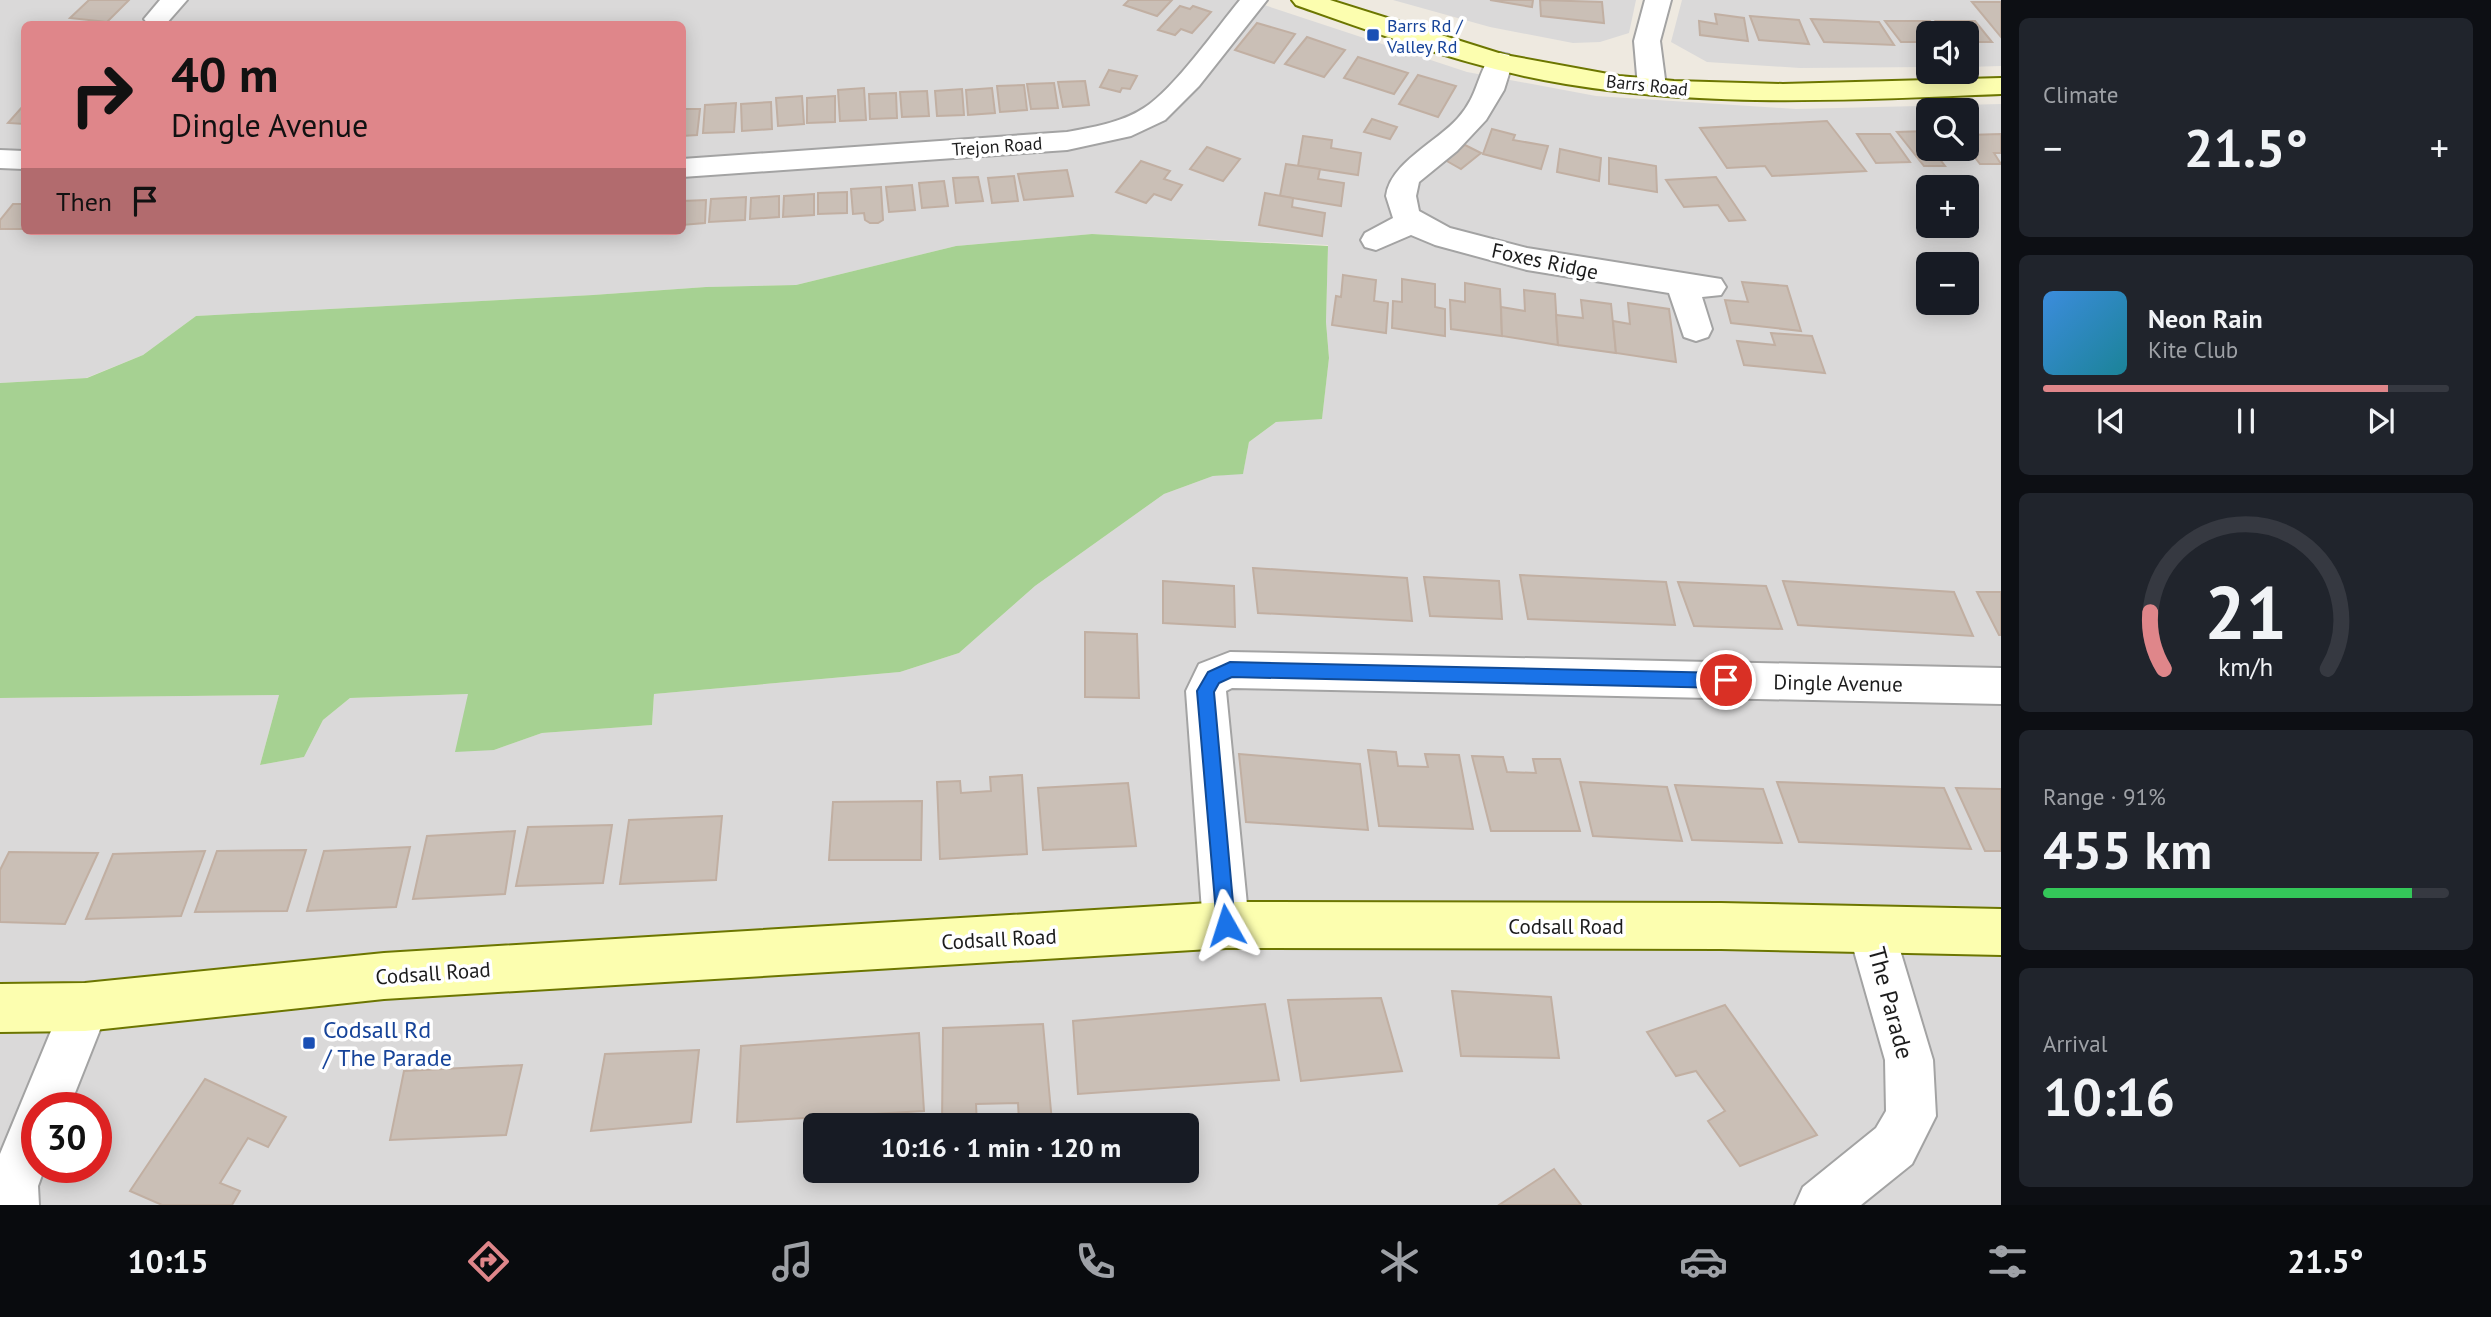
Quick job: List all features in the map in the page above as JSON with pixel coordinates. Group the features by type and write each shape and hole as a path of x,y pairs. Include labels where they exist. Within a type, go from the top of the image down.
{"street":[{"path":"157,19 174,0"},
{"name":"Trejon Road","path":"686,168 1067,141 1121,130 1154,114 1189,80 1254,0"},
{"name":"Barrs Road","path":"1305,0 1404,34 1500,61 1566,76 1652,87 1758,94 2001,86"},
{"path":"1652,87 1647,41 1658,0"},
{"path":"1376,240 1412,221 1402,208 1401,195 1407,177 1450,143 1486,105 1495,84 1500,61"},
{"path":"0,159 21,160"},
{"name":"Foxes Ridge","path":"1412,221 1429,232 1511,257 1696,286 1696,329"},
{"name":"Dingle Avenue","path":"1226,925 1206,691 1213,677 1230,670 2001,687"},
{"name":"Codsall Road","path":"0,1008 85,1007 384,976 1226,925 1721,926 2001,932"},
{"name":"The Parade","path":"1821,1205 1894,1146 1910,1116 1909,1060 1871,930"},
{"path":"50,1092 85,1007"},
{"path":"13,1205 12,1186 21,1164"}],"shaded area":[{"path":"0,0 1249,0 1467,72 1596,96 1796,109 1916,106 1916,161 1979,161 1979,105 2001,104 2001,1205 0,1205 0,698 279,695 260,765 304,757 323,720 350,698 469,694 494,750 542,733 652,725 654,694 900,672 959,653 1035,586 1164,494 1213,476 1243,473 1249,442 1276,422 1322,418 1329,358 1326,322 1328,245 1092,234 956,246 796,285 706,287 196,316 143,355 86,378 0,383"},
{"path":"1393,0 1636,0 1629,33 1600,42 1573,43 1490,27"},
{"path":"1682,0 2001,0 2001,66 1979,67 1979,21 1916,21 1916,67 1800,68 1707,62 1671,42"}],"green space":[{"path":"1092,234 1328,246 1326,322 1329,358 1322,419 1276,422 1249,442 1243,474 1213,476 1164,494 1035,586 959,653 900,672 654,694 652,725 542,733 494,750 455,752 468,694 350,698 323,720 304,757 260,765 279,695 0,698 0,383 87,378 143,355 196,316 706,287 796,285 956,246"}],"building":[{"path":"89,0 129,0 108,21 70,18"},
{"path":"1129,0 1172,0 1157,16 1124,5"},
{"path":"1490,0 1533,0 1532,7"},
{"path":"1540,0 1602,2 1604,23 1541,16"},
{"path":"1972,2 2001,2 2001,37"},
{"path":"1180,6 1190,9 1193,6 1211,12 1192,33 1181,29 1175,35 1158,30"},
{"path":"1715,14 1744,18 1748,41 1700,35 1699,21 1717,24"},
{"path":"1750,16 1799,20 1809,44 1759,40"},
{"path":"1811,19 1879,22 1894,45 1824,42"},
{"path":"1885,21 1916,21 1916,42 1901,42"},
{"path":"1257,23 1295,34 1274,63 1235,50"},
{"path":"1979,26 1992,42 1979,42"},
{"path":"1307,37 1345,50 1324,77 1285,64"},
{"path":"1358,57 1408,73 1394,94 1344,78"},
{"path":"1109,70 1137,76 1130,89 1122,88 1120,92 1100,87"},
{"path":"1418,75 1456,86 1438,117 1399,104"},
{"path":"1085,81 1089,105 1063,107 1058,82"},
{"path":"1054,83 1058,108 1031,109 1027,84"},
{"path":"1024,85 1027,110 1000,112 997,86"},
{"path":"864,88 866,120 840,121 838,90"},
{"path":"992,88 995,113 968,115 966,90"},
{"path":"962,89 964,115 937,116 935,91"},
{"path":"927,91 929,116 902,117 900,92"},
{"path":"896,93 897,118 870,119 869,94"},
{"path":"802,96 804,124 778,126 776,98"},
{"path":"835,96 835,122 807,123 807,98"},
{"path":"771,102 772,129 742,131 741,104"},
{"path":"736,103 734,132 703,133 705,105"},
{"path":"21,108 21,124 8,123"},
{"path":"686,109 700,109 697,135 686,136"},
{"path":"1372,119 1397,127 1390,139 1364,132"},
{"path":"1827,121 1866,171 1772,176 1765,166 1727,168 1700,128"},
{"path":"1492,129 1515,135 1513,140 1548,146 1541,169 1483,154"},
{"path":"1916,131 1916,156 1897,132"},
{"path":"1857,134 1890,134 1910,162 1876,163"},
{"path":"2001,134 2001,153 1994,153 2001,164 1980,164 1978,161 1979,135"},
{"path":"1303,136 1332,140 1331,148 1361,153 1358,175 1298,166"},
{"path":"1465,145 1481,153 1461,169 1445,160"},
{"path":"1207,147 1240,159 1223,181 1190,169"},
{"path":"1560,149 1601,158 1599,181 1557,172"},
{"path":"1609,158 1656,166 1657,192 1609,184"},
{"path":"1141,161 1170,171 1164,179 1182,185 1171,200 1154,194 1146,203 1116,192"},
{"path":"1920,161 1941,161 1945,166 1924,166"},
{"path":"1286,164 1320,169 1318,179 1344,183 1341,206 1280,196"},
{"path":"1067,170 1073,196 1024,200 1018,174"},
{"path":"1014,176 1018,201 992,203 988,178"},
{"path":"978,177 983,201 956,203 953,178"},
{"path":"1716,177 1745,220 1729,221 1718,205 1684,207 1666,180"},
{"path":"944,181 948,206 922,208 919,183"},
{"path":"912,185 915,210 889,212 886,187"},
{"path":"881,187 883,220 870,223 865,220 864,213 853,214 851,189"},
{"path":"847,192 847,213 818,214 818,193"},
{"path":"1265,193 1293,198 1292,207 1325,213 1322,236 1259,225"},
{"path":"814,194 814,215 783,217 784,196"},
{"path":"779,196 779,217 750,219 751,198"},
{"path":"746,197 745,220 709,222 711,199"},
{"path":"706,200 705,223 686,225 686,201"},
{"path":"13,204 21,204 21,229 0,229 0,220"},
{"path":"1343,275 1376,280 1374,301 1388,303 1386,333 1332,325 1336,296 1341,297"},
{"path":"1402,279 1435,284 1435,307 1445,309 1445,336 1392,328 1393,301 1402,302"},
{"path":"1742,282 1787,286 1801,331 1731,323 1725,300 1748,302"},
{"path":"1465,283 1500,289 1502,336 1451,329 1450,300 1465,302"},
{"path":"1524,290 1555,294 1558,345 1502,336 1501,307 1525,311"},
{"path":"1581,300 1611,304 1616,353 1558,345 1556,315 1583,318"},
{"path":"1628,303 1669,309 1676,362 1616,353 1613,321 1630,324"},
{"path":"1771,333 1812,336 1825,373 1744,365 1737,341 1775,345"},
{"path":"1253,568 1407,578 1412,621 1258,613"},
{"path":"1520,575 1666,582 1675,625 1528,619"},
{"path":"1424,577 1499,581 1502,619 1430,616"},
{"path":"1163,581 1234,586 1235,627 1163,623"},
{"path":"1783,581 1954,592 1973,636 1798,625"},
{"path":"1678,582 1766,586 1782,629 1694,626"},
{"path":"1977,592 2001,592 2001,635 1999,635"},
{"path":"1085,632 1137,634 1139,698 1085,697"},
{"path":"1368,750 1396,752 1398,766 1428,767 1425,754 1459,755 1473,829 1379,826"},
{"path":"1239,754 1360,764 1368,830 1246,822"},
{"path":"1472,756 1503,757 1507,772 1536,773 1533,759 1560,759 1580,831 1491,831"},
{"path":"1022,775 1027,854 940,859 937,782 960,781 961,793 991,791 990,777"},
{"path":"1580,782 1667,787 1682,841 1593,836"},
{"path":"1777,782 1944,788 1971,849 1799,842"},
{"path":"1128,783 1136,846 1043,850 1038,788"},
{"path":"1675,785 1763,789 1782,843 1692,840"},
{"path":"1956,788 2001,789 2001,851 1985,851"},
{"path":"922,801 921,860 829,860 833,802"},
{"path":"722,816 716,880 620,884 629,820"},
{"path":"612,825 603,883 516,886 528,827"},
{"path":"515,831 505,894 413,899 427,836"},
{"path":"410,847 396,907 307,911 324,851"},
{"path":"306,850 287,911 195,912 217,851"},
{"path":"205,851 181,916 86,919 113,854"},
{"path":"9,852 98,853 65,924 0,922 0,870"},
{"path":"1452,991 1551,997 1559,1058 1461,1056"},
{"path":"1381,998 1402,1071 1301,1081 1288,1000"},
{"path":"1265,1004 1279,1080 1078,1094 1073,1021"},
{"path":"1725,1005 1817,1135 1740,1166 1708,1121 1725,1111 1696,1071 1676,1076 1647,1032"},
{"path":"1043,1024 1051,1113 1019,1113 1018,1103 976,1104 976,1113 942,1113 943,1028"},
{"path":"919,1033 924,1111 803,1113 803,1118 737,1122 741,1046"},
{"path":"699,1050 691,1122 591,1131 605,1054"},
{"path":"522,1065 506,1135 390,1140 404,1071"},
{"path":"205,1079 286,1117 268,1147 248,1138 220,1183 240,1191 232,1205 162,1205 130,1191"},
{"path":"1554,1169 1581,1205 1499,1205"}],"place":[{"name":"Barrs Rd / Valley Rd","path":"1373,35"},
{"name":"Codsall Rd / The Parade","path":"309,1043"}],"route":[{"path":"1226,925 1211,778 1206,691 1213,677 1230,670 1726,680"}]}
